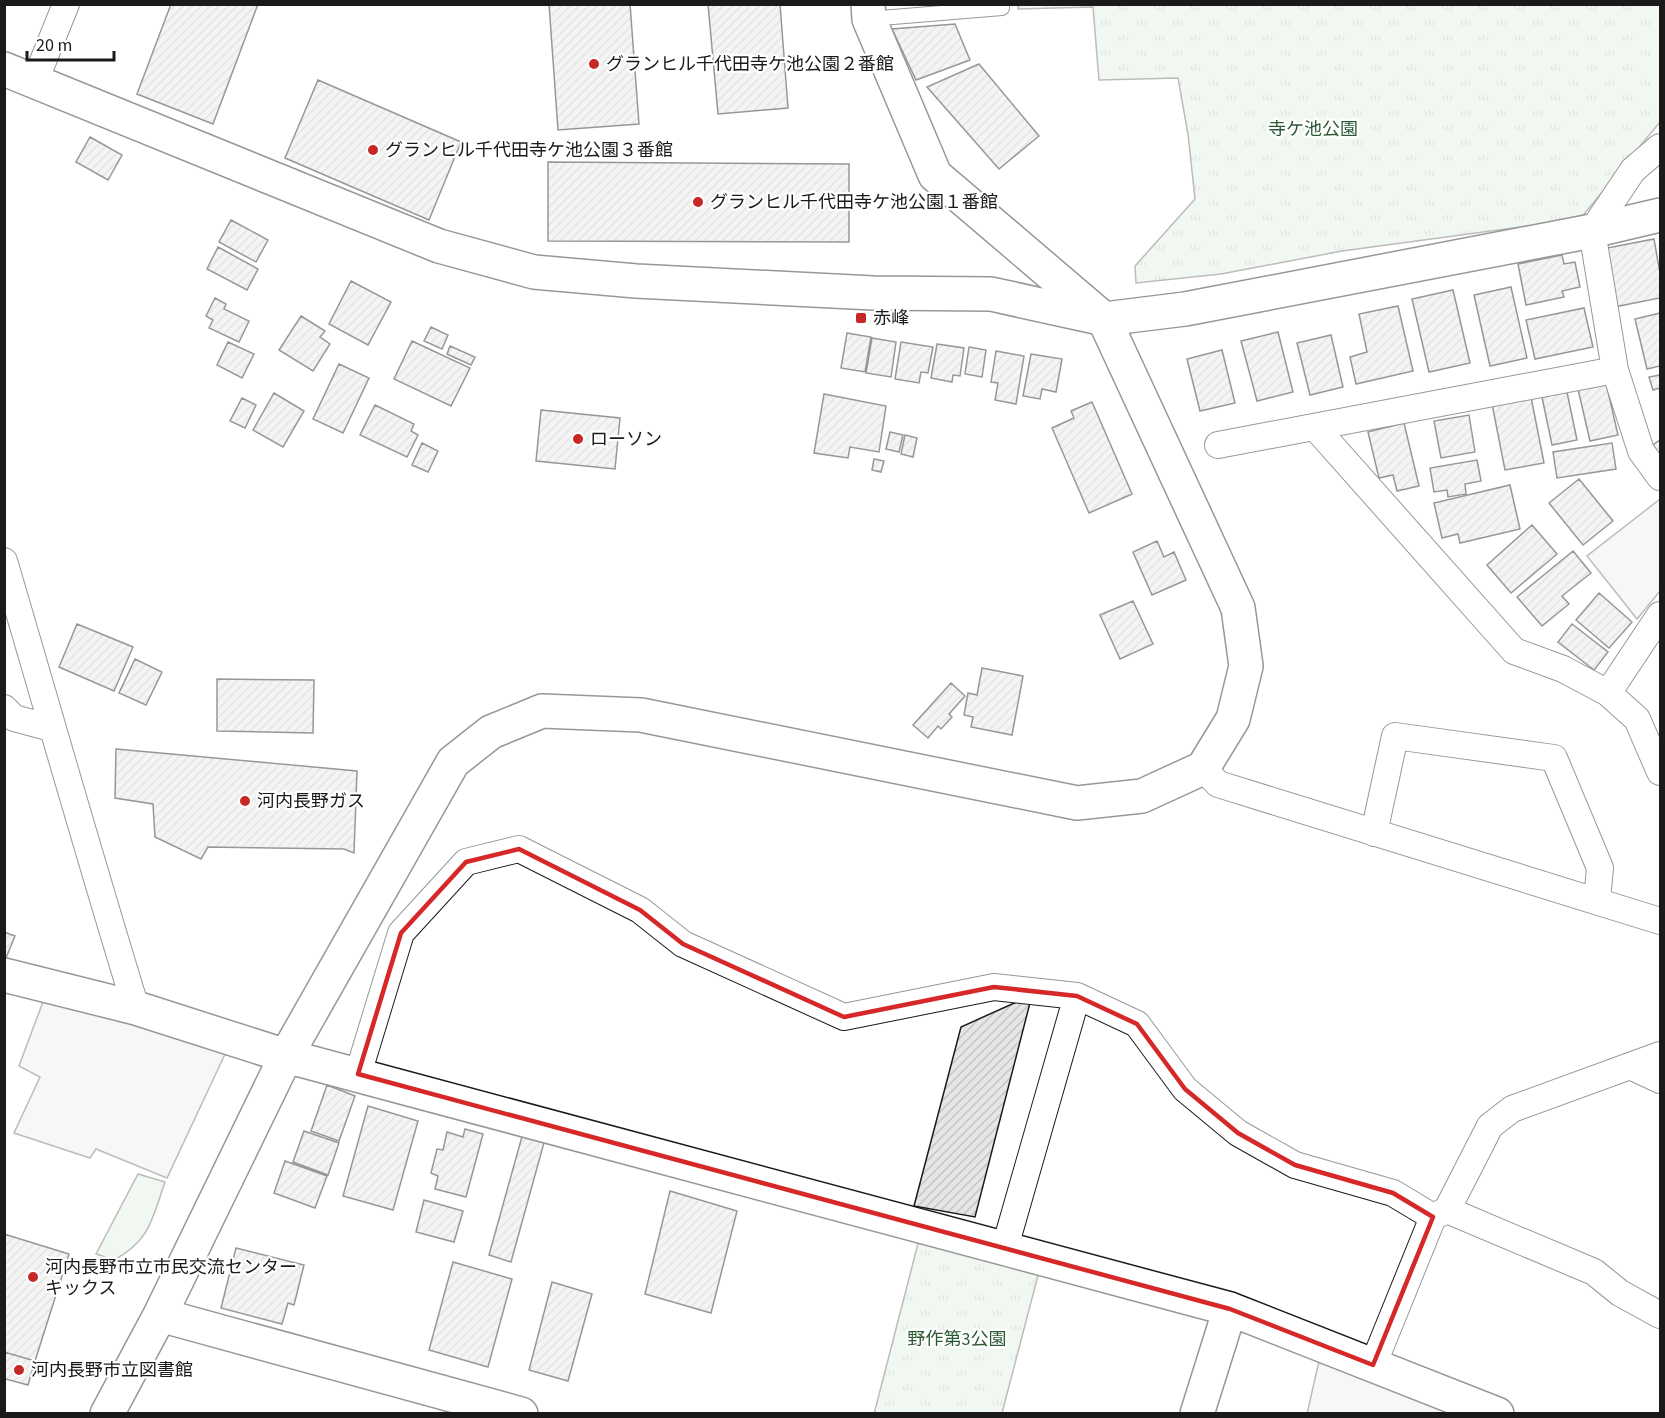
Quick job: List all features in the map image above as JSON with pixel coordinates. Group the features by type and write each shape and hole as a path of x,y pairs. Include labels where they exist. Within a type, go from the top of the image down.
{"street":[{"path":"35,81 66,4"},
{"path":"107,1413 160,1315 286,1056 453,762 491,732 542,711 641,715 1077,803 1142,796 1203,768 1233,719 1246,666 1238,608 1104,319 935,175 869,12"},
{"path":"4,69 439,246 534,272 636,281 873,293 991,294 1104,319 1185,309 1592,231 1660,215"},
{"path":"1660,147 1633,170 1592,231 1615,370 1641,451 1660,477"},
{"path":"1218,445 1615,370"},
{"path":"1315,427 1514,651 1563,669 1608,693 1637,719 1660,772"},
{"path":"4,561 31,644 51,728 136,1008"},
{"path":"1608,693 1660,615"},
{"path":"4,708 14,718 51,728"},
{"path":"1374,833 1395,736 1554,758 1600,868 1597,900"},
{"path":"1203,768 1218,784 1660,921"},
{"path":"358,1074 400,933 466,862 519,849 640,910 683,944 844,1017 994,987 1077,996 1137,1024 1185,1089 1238,1133 1295,1165 1393,1193 1440,1214 1594,1272 1620,1293 1660,1315"},
{"path":"4,975 136,1008 286,1056 1230,1308 1497,1413"},
{"path":"1005,1247 1077,996"},
{"path":"1373,1365 1440,1214 1490,1126 1512,1109 1660,1055"},
{"path":"1630,1066 1660,1080"},
{"path":"1197,1413 1230,1308"},
{"path":"160,1315 437,1402 521,1413"}],"lane":[{"path":"869,12 982,11 1002,8 1002,4"}],"highlighted area":[{"path":"519,849 640,910 683,944 844,1017 994,987 1077,996 1137,1024 1185,1089 1238,1133 1295,1165 1393,1193 1433,1217 1373,1365 1230,1309 358,1074 401,933 466,862"}],"green space":[{"name":"寺ケ池公園","path":"1018,4 1660,5 1660,122 1580,219 1342,251 1221,274 1136,283 1135,266 1195,199 1188,134 1178,78 1099,80 1093,7 1018,9"},
{"path":"138,1174 165,1182 148,1228 135,1245 114,1260 96,1254"},
{"name":"野作第3公園","path":"921,1232 1041,1264 1002,1413 874,1414"}],"shaded area":[{"path":"1660,499 1660,591 1637,619 1587,556"},
{"path":"44,999 226,1052 167,1178 96,1149 90,1158 14,1133 40,1077 19,1066"},
{"path":"1321,1352 1476,1414 1307,1414"}],"building":[{"path":"171,4 258,4 213,124 137,94"},
{"name":"グランヒル千代田寺ケ池公園２番館","path":"549,4 630,4 639,124 558,130"},
{"path":"708,4 780,4 788,108 718,114"},
{"path":"955,24 970,60 916,80 892,29"},
{"path":"979,64 1039,136 999,169 927,87"},
{"name":"グランヒル千代田寺ケ池公園３番館","path":"318,80 461,142 429,220 285,158"},
{"path":"90,137 122,155 108,180 76,162"},
{"name":"グランヒル千代田寺ケ池公園１番館","path":"548,162 849,164 849,242 548,241"},
{"path":"231,220 268,240 256,262 219,242"},
{"path":"1654,239 1660,273 1660,298 1614,307 1602,249"},
{"path":"218,247 258,269 247,290 207,269"},
{"path":"1562,255 1564,264 1575,262 1580,287 1562,291 1564,297 1526,305 1518,264"},
{"path":"351,281 391,302 368,345 329,324"},
{"path":"1511,287 1527,358 1490,366 1474,295"},
{"path":"1453,290 1470,363 1429,372 1412,299"},
{"path":"215,298 226,304 224,309 249,321 239,342 209,328 213,320 206,316"},
{"path":"1398,306 1413,371 1356,384 1350,357 1367,352 1359,314"},
{"path":"1584,308 1593,347 1535,359 1526,320"},
{"path":"1660,313 1660,366 1647,369 1635,319"},
{"path":"301,316 325,331 320,337 330,344 313,371 279,350"},
{"path":"431,327 448,335 442,349 424,341"},
{"path":"1278,332 1293,392 1257,401 1241,341"},
{"path":"847,333 871,337 865,372 841,368"},
{"path":"1331,335 1343,387 1310,395 1297,343"},
{"path":"872,338 896,342 891,377 866,373"},
{"path":"412,341 470,368 451,406 394,379"},
{"path":"228,342 254,354 242,378 217,365"},
{"path":"901,342 933,347 928,373 921,372 919,383 895,379"},
{"path":"937,344 964,348 960,376 953,375 952,382 931,378"},
{"path":"450,346 475,357 471,365 447,354"},
{"path":"969,347 986,350 982,377 965,374"},
{"path":"1222,350 1235,403 1200,411 1187,359"},
{"path":"996,351 1024,356 1016,404 995,400 998,383 991,382"},
{"path":"1031,354 1062,359 1056,392 1042,389 1040,399 1023,396"},
{"path":"339,364 369,378 343,433 313,419"},
{"path":"1660,375 1660,388 1653,390 1649,377"},
{"path":"1606,383 1618,435 1590,441 1578,389"},
{"path":"1567,392 1577,440 1552,445 1542,397"},
{"path":"274,393 304,411 283,447 253,430"},
{"path":"824,394 886,406 879,452 850,447 848,458 814,453"},
{"path":"1531,397 1544,463 1505,470 1492,404"},
{"path":"242,398 256,405 245,428 230,421"},
{"path":"1092,402 1132,494 1089,513 1052,428 1074,418 1071,411"},
{"path":"375,405 414,424 411,431 418,435 407,457 360,435"},
{"name":"ローソン","path":"541,410 620,418 615,469 536,461"},
{"path":"1469,415 1475,452 1441,458 1434,421"},
{"path":"1404,423 1419,486 1397,491 1393,475 1379,478 1368,432"},
{"path":"890,432 903,435 899,452 886,449"},
{"path":"905,435 917,438 913,457 901,454"},
{"path":"1660,440 1660,456 1653,445"},
{"path":"422,443 438,451 428,472 412,465"},
{"path":"1612,443 1616,469 1557,478 1553,452"},
{"path":"874,459 884,461 881,472 872,470"},
{"path":"1477,460 1481,481 1465,484 1466,494 1448,497 1447,490 1434,492 1430,468"},
{"path":"1579,479 1613,521 1583,545 1549,503"},
{"path":"1510,485 1520,529 1460,543 1458,534 1442,538 1434,503"},
{"path":"1532,525 1557,554 1511,593 1487,565"},
{"path":"1157,541 1164,557 1174,552 1186,580 1152,595 1133,552"},
{"path":"1573,551 1591,573 1562,596 1569,604 1542,626 1517,597"},
{"path":"1599,593 1632,622 1609,648 1576,620"},
{"path":"1133,601 1153,644 1120,659 1100,615"},
{"path":"77,624 133,647 114,691 59,667"},
{"path":"1572,624 1608,652 1594,670 1558,642"},
{"path":"135,659 162,672 146,705 119,693"},
{"path":"982,668 1023,676 1012,735 971,727 973,717 964,715 968,693 977,695"},
{"path":"217,679 314,680 313,733 217,731"},
{"path":"951,683 965,696 949,714 952,717 941,729 938,726 928,738 913,725"},
{"name":"河内長野ガス","path":"116,749 357,771 354,853 344,849 208,847 201,859 155,837 153,804 115,798"},
{"path":"4,932 15,936 6,958 4,957"},
{"path":"1032,995 975,1217 914,1206 961,1027"},
{"path":"327,1085 355,1096 339,1141 311,1131"},
{"path":"368,1106 418,1121 393,1210 343,1196"},
{"path":"465,1129 483,1134 466,1197 435,1189 438,1176 431,1173 437,1149 443,1150 447,1132 463,1137"},
{"path":"304,1131 339,1143 328,1175 293,1162"},
{"path":"523,1133 545,1139 511,1262 489,1255"},
{"path":"285,1161 327,1176 315,1208 274,1193"},
{"path":"670,1191 737,1211 711,1313 645,1294"},
{"path":"424,1200 463,1211 454,1242 416,1232"},
{"name":"河内長野市立市民交流センター キックス","path":"4,1234 69,1254 35,1361 4,1352"},
{"path":"236,1248 304,1265 294,1305 288,1303 282,1324 221,1308"},
{"path":"453,1262 512,1279 488,1367 429,1350"},
{"path":"552,1282 592,1294 568,1381 529,1370"},
{"name":"河内長野市立図書館","path":"4,1352 35,1361 28,1385 6,1379 4,1382"}],"place":[{"name":"グランヒル千代田寺ケ池公園２番館","path":"594,64"},
{"name":"グランヒル千代田寺ケ池公園３番館","path":"373,150"},
{"name":"グランヒル千代田寺ケ池公園１番館","path":"698,202"},
{"name":"赤峰","path":"861,318"},
{"name":"ローソン","path":"578,439"},
{"name":"河内長野ガス","path":"245,801"},
{"name":"河内長野市立市民交流センター キックス","path":"33,1277"},
{"name":"河内長野市立図書館","path":"19,1370"}]}
